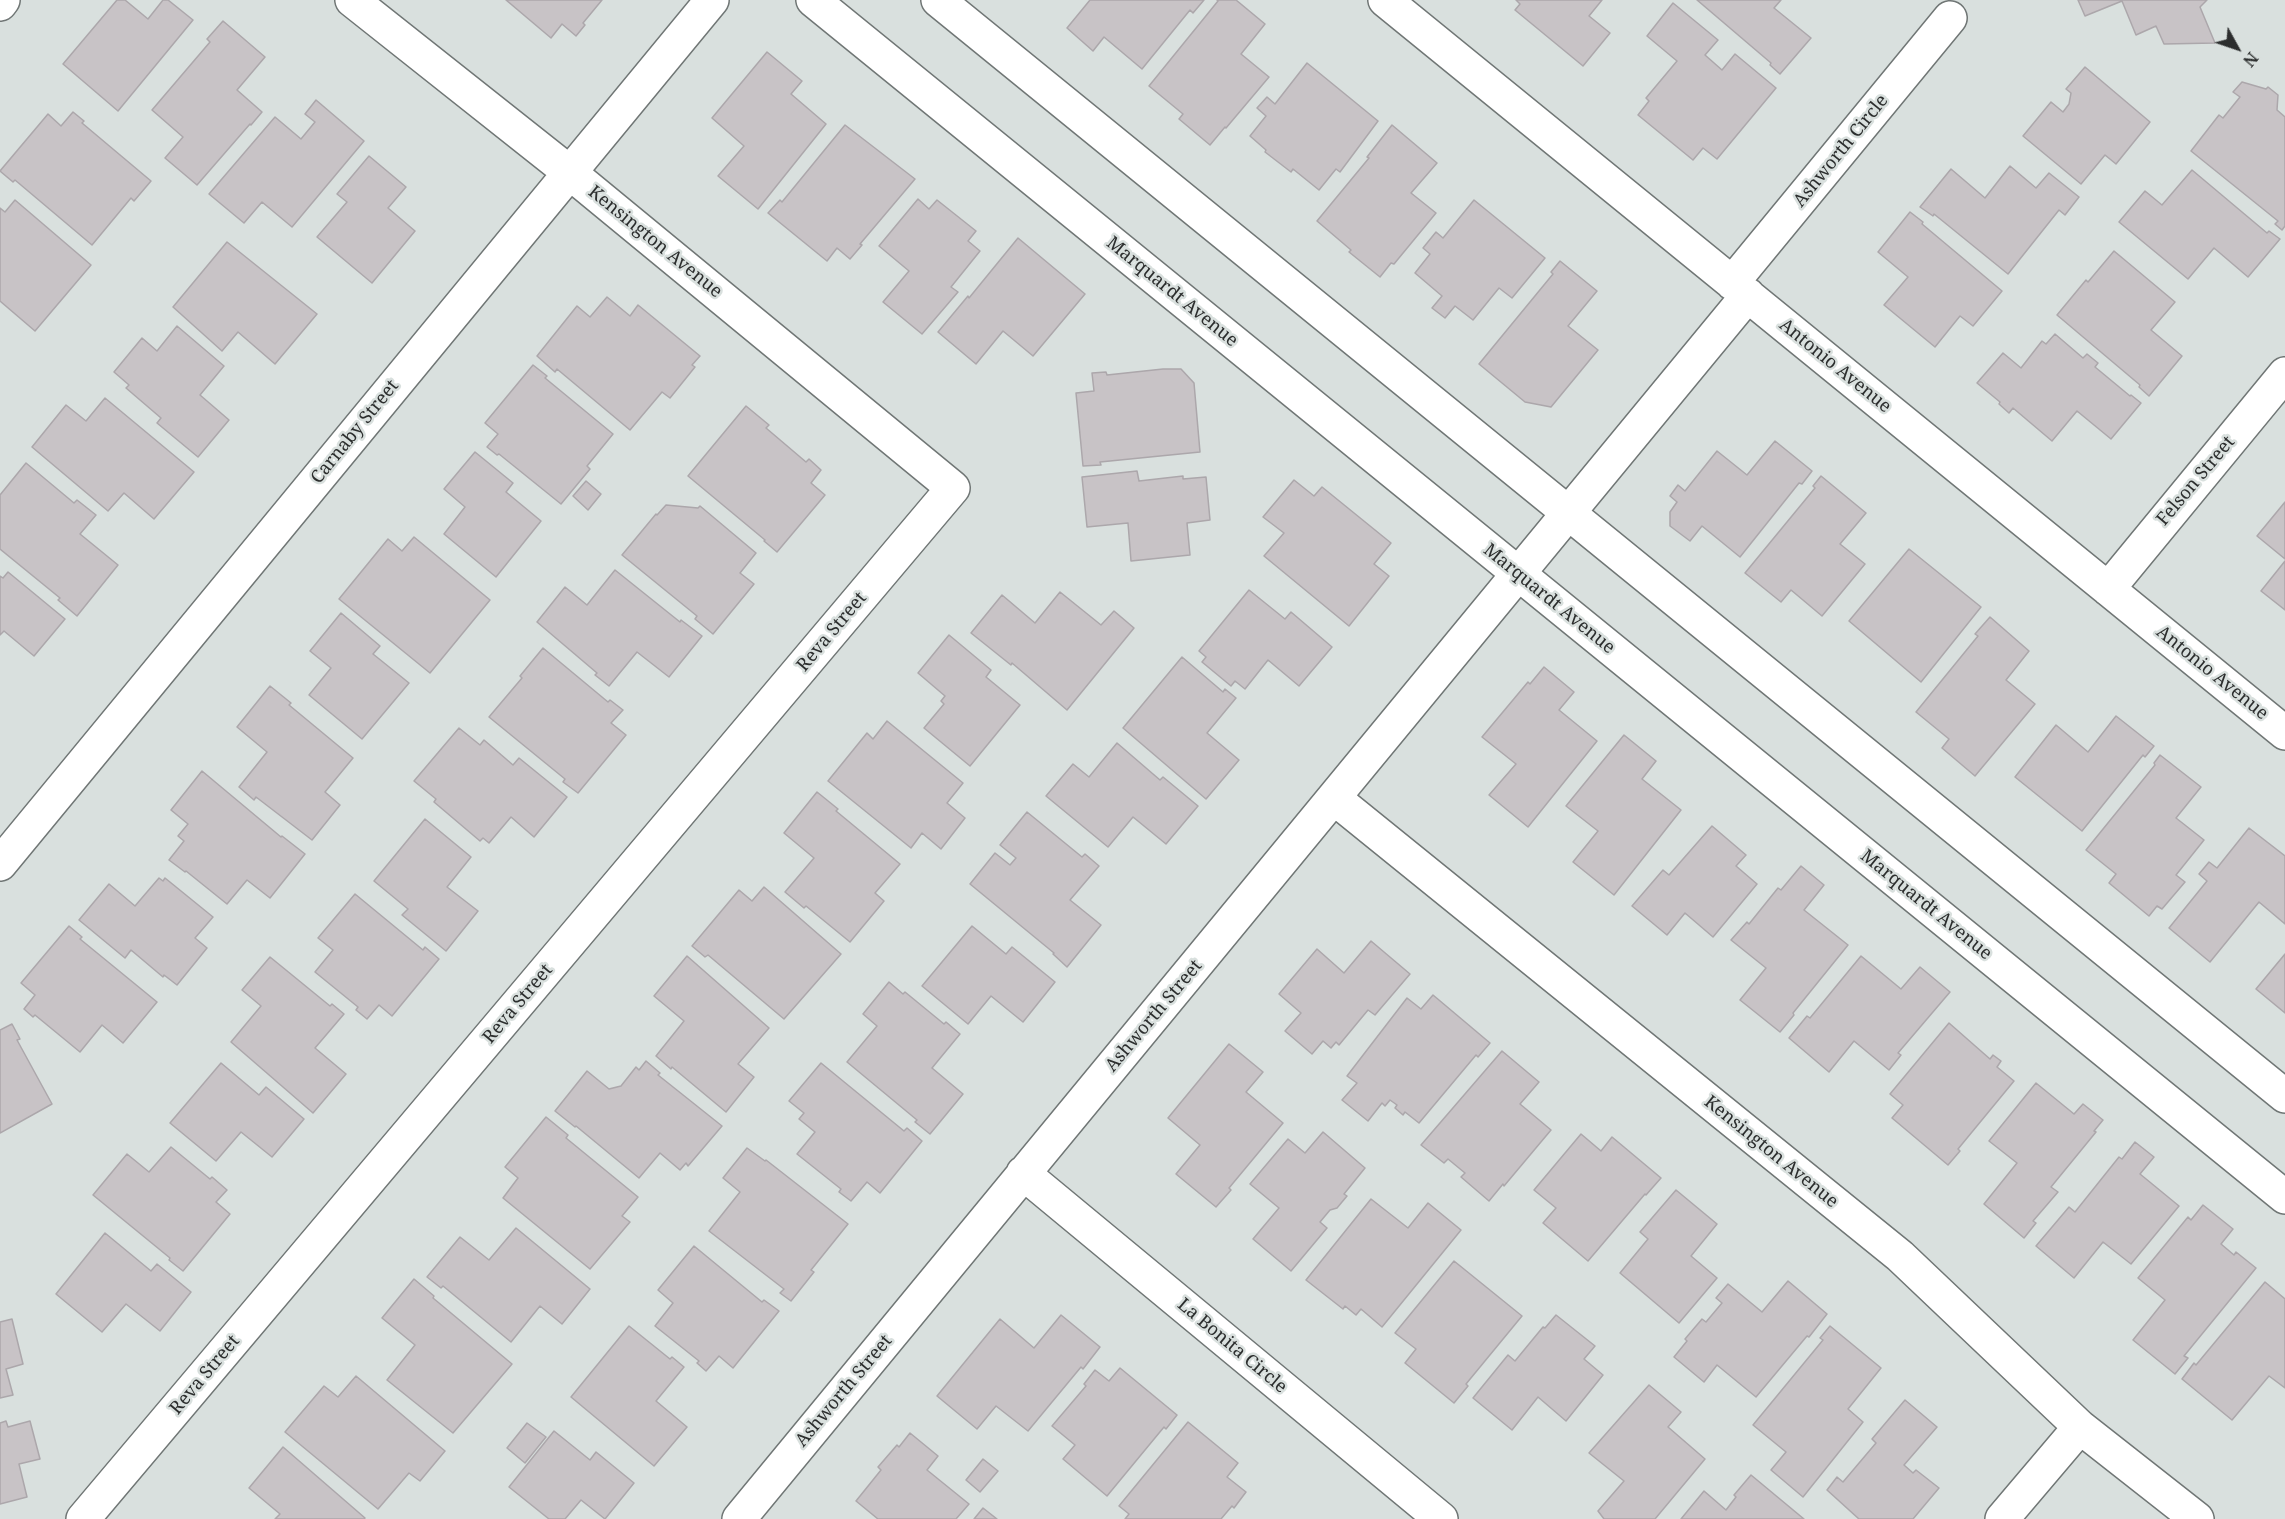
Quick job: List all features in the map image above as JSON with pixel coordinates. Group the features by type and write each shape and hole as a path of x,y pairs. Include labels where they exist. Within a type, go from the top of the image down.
{"street":[{"path":"0,4 3,0"},
{"name":"Kensington Avenue","path":"352,0 569,172 954,488"},
{"name":"Carnaby Street","path":"0,864 712,0"},
{"name":"Marquardt Avenue","path":"813,0 2285,1197"},
{"path":"938,0 2285,1096"},
{"name":"Antonio Avenue","path":"1385,0 2285,733"},
{"name":"Ashworth Circle","path":"1568,513 1950,18"},
{"name":"Felson Street","path":"2108,589 2285,374"},
{"name":"Reva Street","path":"83,1519 954,488"},
{"name":"Ashworth Street","path":"739,1519 1568,513"},
{"name":"Kensington Avenue","path":"1334,798 1900,1256 2080,1427 2197,1519"},
{"name":"La Bonita Circle","path":"1023,1173 1441,1519"},
{"path":"2002,1519 2080,1427"}],"building":[{"path":"117,0 125,0 148,19 163,0 168,0 193,20 118,111 63,64"},
{"path":"506,0 602,0 583,23 585,25 576,36 562,24 551,38"},
{"path":"1090,0 1204,0 1193,13 1190,10 1142,69 1104,37 1093,51 1067,28"},
{"path":"1217,0 1236,0 1265,24 1241,54 1269,77 1210,145 1179,119 1183,114 1149,86"},
{"path":"1516,0 1602,0 1589,16 1610,33 1583,66 1515,10 1520,4"},
{"path":"1697,0 1781,0 1774,8 1811,38 1780,74 1770,65 1771,63"},
{"path":"2078,0 2207,0 2200,7 2215,43 2164,44 2156,26 2136,35 2122,1 2085,16"},
{"path":"1673,3 1718,40 1705,55 1722,70 1735,54 1776,88 1717,159 1703,148 1693,160 1638,115 1649,101 1646,98 1677,61 1647,36"},
{"path":"223,21 265,57 237,90 262,112 197,185 165,158 183,137 152,110 210,42 207,39"},
{"path":"767,52 802,81 791,94 826,124 758,209 718,176 744,146 712,118"},
{"path":"1307,63 1378,121 1340,172 1336,169 1319,190 1293,169 1291,172 1265,152 1266,150 1250,136 1266,116 1257,108 1267,97 1275,104"},
{"path":"2085,67 2150,122 2116,164 2105,155 2081,184 2023,136 2051,102 2063,112 2069,104 2071,93 2066,89"},
{"path":"2242,82 2266,89 2268,87 2278,95 2277,110 2285,117 2285,226 2282,230 2275,224 2278,221 2191,151 2219,115 2223,118 2240,97 2233,92"},
{"path":"316,100 364,141 292,227 262,202 244,223 209,194 275,117 301,139 315,122 305,114"},
{"path":"73,112 84,121 82,123 151,181 134,201 131,198 92,245 15,180 13,182 0,171 48,114 61,126"},
{"path":"845,125 915,179 850,259 837,248 827,261 768,213 780,200 782,202"},
{"path":"1392,125 1437,163 1411,193 1436,213 1394,264 1391,263 1380,277 1349,252 1351,250 1317,221 1369,158 1367,157"},
{"path":"369,156 406,187 388,208 415,231 372,283 317,237 347,202 337,194"},
{"path":"2010,166 2036,188 2049,173 2079,197 2065,215 2059,210 2008,274 1934,214 1933,216 1920,207 1951,169 1985,198"},
{"path":"2192,170 2267,233 2269,231 2280,239 2248,277 2214,248 2188,279 2119,222 2145,191 2162,205"},
{"path":"918,199 929,209 937,200 976,231 968,241 980,251 951,287 958,292 922,334 883,302 909,271 879,246"},
{"path":"15,200 91,265 35,331 0,301 0,208 5,212"},
{"path":"1474,200 1545,258 1512,298 1499,288 1473,320 1455,306 1445,318 1432,308 1442,296 1415,273 1430,254 1423,248 1436,232 1443,238"},
{"path":"1910,212 2002,291 1973,326 1960,316 1935,347 1884,305 1908,277 1878,252"},
{"path":"1018,238 1085,294 1033,356 1003,331 976,364 938,332"},
{"path":"227,242 317,314 275,364 238,332 222,351 173,307"},
{"path":"2114,251 2175,302 2151,330 2182,356 2149,396 2139,387 2140,385 2057,315"},
{"path":"1560,261 1597,291 1568,326 1598,350 1551,407 1525,402 1479,364 1553,274 1551,272"},
{"path":"607,297 630,316 638,305 700,356 692,365 695,367 670,398 662,392 630,430 557,369 555,372 537,356 577,306 590,317"},
{"path":"177,326 224,366 200,395 229,420 198,457 157,423 161,418 126,388 129,385 114,372 142,338 157,351"},
{"path":"2055,334 2083,358 2087,354 2098,363 2095,367 2141,403 2111,439 2077,411 2052,441 2013,408 2009,413 1999,404 2000,402 1977,383 2003,353 2021,368 2042,341 2046,344"},
{"path":"533,365 547,376 545,378 613,434 587,466 590,469 561,504 487,447 498,434 485,423"},
{"path":"1181,369 1194,383 1200,452 1100,462 1101,465 1083,466 1076,393 1094,391 1092,373 1106,372 1107,375"},
{"path":"105,398 194,472 154,519 124,493 108,511 32,447 66,405 86,421"},
{"path":"746,406 769,425 766,428 806,462 809,459 821,470 811,483 825,495 777,552 688,476"},
{"path":"1775,441 1812,471 1802,484 1799,483 1740,557 1702,526 1690,541 1670,526 1670,512 1677,502 1670,496 1678,485 1685,491 1717,451 1747,475"},
{"path":"475,452 513,483 506,492 541,521 496,577 444,534 465,507 444,489"},
{"path":"26,463 74,503 77,500 96,515 80,534 118,565 77,616 58,600 60,598 0,549 0,495"},
{"path":"1137,471 1139,481 1183,476 1183,479 1206,477 1210,520 1187,523 1190,555 1131,561 1128,523 1087,527 1082,477"},
{"path":"1821,476 1866,513 1840,544 1865,564 1822,616 1791,590 1781,602 1745,573 1815,488 1813,486"},
{"path":"1294,480 1314,496 1322,487 1391,543 1374,564 1389,576 1349,626 1264,556 1284,533 1263,517"},
{"path":"586,481 601,494 588,510 573,496"},
{"path":"2285,502 2285,559 2257,536"},
{"path":"666,505 698,508 700,506 756,553 740,573 754,584 713,634 695,619 697,616 622,555"},
{"path":"414,537 490,600 430,673 339,599 388,539 402,551"},
{"path":"1909,549 1981,607 1921,682 1849,621"},
{"path":"2285,561 2285,610 2261,591"},
{"path":"615,570 680,622 681,620 702,636 669,677 637,652 609,686 537,622 565,587 587,605"},
{"path":"8,572 65,619 34,656 4,631 0,635 0,576 3,578"},
{"path":"1249,590 1285,619 1291,612 1332,647 1299,686 1268,660 1245,689 1235,681 1231,686 1202,662 1206,657 1199,651"},
{"path":"1060,592 1101,625 1114,611 1134,628 1067,710 1012,663 1011,665 971,633 1002,595 1035,623"},
{"path":"341,613 380,646 373,654 409,683 362,739 309,695 331,668 310,651"},
{"path":"1990,617 2029,651 2006,680 2035,704 1975,776 1942,748 1949,739 1916,712 1978,636 1975,634"},
{"path":"949,635 991,670 986,677 1020,705 970,766 924,728 944,704 941,701 945,696 918,673"},
{"path":"543,648 608,702 610,700 623,710 611,723 626,735 578,793 563,782 565,779 489,717 522,678 520,676"},
{"path":"1182,657 1223,692 1225,689 1236,698 1207,733 1239,760 1206,799 1123,728"},
{"path":"1544,667 1574,692 1559,710 1597,741 1528,827 1489,795 1516,764 1482,737 1528,682 1530,684"},
{"path":"270,686 291,703 289,705 353,758 325,792 340,805 312,840 256,797 254,800 239,787 267,752 237,727"},
{"path":"2116,716 2154,746 2145,757 2143,755 2082,831 2015,777 2056,725 2088,752"},
{"path":"887,721 963,783 947,803 965,818 941,849 922,833 911,848 828,781 867,733 873,739"},
{"path":"459,728 480,745 484,740 513,765 519,758 567,797 534,837 511,817 489,843 483,838 480,841 434,802 436,799 414,781"},
{"path":"1624,735 1656,761 1642,779 1681,810 1614,895 1573,862 1598,831 1566,806"},
{"path":"1117,743 1160,780 1163,777 1198,806 1166,844 1133,817 1108,847 1046,796 1073,764 1089,777"},
{"path":"2160,755 2201,787 2176,818 2204,840 2176,875 2185,882 2162,909 2157,906 2149,916 2109,883 2116,874 2086,850 2155,765"},
{"path":"202,771 281,837 305,854 270,898 247,880 227,904 169,860 184,841 178,836 188,824 171,810"},
{"path":"817,792 838,809 836,811 900,864 875,893 884,901 850,942 785,892 814,858 784,833"},
{"path":"1027,812 1082,857 1085,854 1099,866 1070,900 1101,925 1067,967 1054,953 970,884 995,853 1010,865 1016,858 1000,845"},
{"path":"425,819 471,857 447,887 478,911 446,951 402,915 408,909 374,881"},
{"path":"1712,826 1746,855 1736,866 1757,884 1713,937 1685,913 1667,935 1632,906 1663,870 1669,875"},
{"path":"2249,828 2285,856 2285,924 2259,902 2210,962 2169,928 2207,881 2199,874 2209,862 2217,868"},
{"path":"1801,866 1824,885 1804,910 1848,945 1780,1032 1740,1000 1766,968 1731,940 1747,922 1749,924 1778,888 1781,890"},
{"path":"159,878 163,881 165,878 213,917 195,938 207,948 177,985 164,975 163,977 131,950 125,958 79,920 109,884 135,906"},
{"path":"764,887 841,954 784,1019 708,955 705,957 692,946 739,890 752,901"},
{"path":"355,894 423,950 425,947 439,959 392,1016 379,1005 367,1019 356,1010 358,1007 315,972 333,950 318,938"},
{"path":"69,926 82,937 80,939 157,1002 123,1043 102,1025 80,1052 35,1015 33,1017 24,1009 35,995 21,983"},
{"path":"972,926 1006,954 1012,947 1055,982 1023,1022 991,996 968,1024 922,986"},
{"path":"1371,941 1410,974 1375,1015 1368,1010 1339,1045 1336,1042 1331,1048 1323,1041 1312,1054 1285,1031 1301,1013 1279,994 1317,949 1344,973"},
{"path":"2285,954 2285,1013 2256,989"},
{"path":"687,956 769,1028 738,1064 754,1077 726,1112 656,1056 684,1021 654,996"},
{"path":"1861,956 1901,989 1920,967 1950,992 1898,1053 1901,1055 1889,1070 1854,1041 1829,1072 1789,1038 1807,1016 1810,1018"},
{"path":"270,957 330,1006 332,1004 344,1014 315,1048 346,1074 313,1113 231,1042 261,1006 242,990"},
{"path":"889,982 960,1034 932,1068 963,1094 930,1134 915,1122 917,1120 847,1062 877,1026 863,1014"},
{"path":"1433,995 1490,1043 1478,1057 1476,1055 1419,1123 1405,1112 1403,1115 1395,1108 1397,1105 1390,1100 1385,1106 1382,1103 1368,1121 1342,1100 1357,1083 1347,1076 1407,998 1421,1009"},
{"path":"1949,1023 1990,1059 1993,1055 2001,1061 1997,1067 2014,1081 1958,1149 1960,1151 1948,1165 1892,1118 1903,1105 1890,1094"},
{"path":"12,1024 20,1039 17,1040 52,1104 0,1133 0,1030"},
{"path":"1229,1044 1263,1072 1246,1092 1283,1123 1216,1207 1176,1174 1200,1145 1168,1118"},
{"path":"1502,1051 1539,1082 1520,1104 1551,1130 1489,1201 1461,1177 1465,1173 1448,1159 1444,1163 1421,1145"},
{"path":"646,1061 660,1073 658,1075 722,1126 688,1166 686,1163 680,1170 660,1153 639,1178 555,1111 587,1071 609,1089 621,1086 636,1067 639,1070"},
{"path":"221,1063 259,1095 266,1087 304,1119 272,1157 241,1132 216,1161 170,1123"},
{"path":"821,1063 904,1131 907,1128 922,1141 880,1193 867,1182 851,1201 839,1192 841,1189 797,1154 815,1132 799,1119 804,1113 789,1101"},
{"path":"2036,1083 2074,1114 2083,1104 2103,1120 2094,1131 2096,1132 2051,1187 2058,1192 2033,1221 2036,1223 2024,1238 1984,1204 2017,1163 1989,1141"},
{"path":"546,1117 568,1135 566,1138 638,1197 622,1216 630,1222 590,1269 503,1198 518,1178 505,1167"},
{"path":"1323,1132 1365,1168 1344,1194 1347,1196 1337,1208 1330,1210 1320,1222 1327,1228 1291,1271 1253,1239 1279,1208 1250,1184 1288,1139 1305,1153"},
{"path":"1581,1134 1601,1151 1612,1137 1661,1178 1588,1261 1543,1223 1556,1208 1534,1190"},
{"path":"2135,1142 2154,1157 2140,1174 2179,1206 2131,1264 2103,1242 2074,1278 2036,1246 2069,1207 2075,1212 2119,1157 2122,1159"},
{"path":"171,1147 227,1190 216,1202 230,1214 183,1271 93,1195 127,1154 149,1172"},
{"path":"747,1148 766,1160 848,1224 811,1270 814,1272 791,1301 780,1293 784,1289 709,1231 740,1192 723,1178"},
{"path":"1676,1190 1717,1224 1691,1256 1717,1278 1679,1323 1620,1273 1648,1239 1640,1232"},
{"path":"1371,1199 1408,1228 1428,1203 1461,1230 1382,1327 1361,1309 1356,1315 1345,1306 1343,1309 1306,1280"},
{"path":"2203,1205 2233,1229 2221,1244 2234,1255 2236,1252 2256,1268 2184,1356 2188,1358 2175,1374 2133,1340 2165,1300 2138,1278 2188,1217 2191,1220"},
{"path":"516,1228 590,1289 562,1324 540,1306 511,1342 443,1286 441,1288 427,1277 460,1237 489,1260"},
{"path":"105,1233 151,1271 157,1264 191,1292 160,1331 126,1304 102,1332 56,1294"},
{"path":"694,1246 762,1302 764,1300 779,1311 733,1368 719,1356 706,1371 697,1363 699,1361 655,1326 673,1303 658,1290"},
{"path":"1454,1261 1522,1316 1466,1384 1468,1386 1454,1403 1405,1363 1416,1349 1395,1333"},
{"path":"414,1279 434,1296 433,1298 512,1364 453,1433 387,1380 415,1345 382,1318"},
{"path":"1788,1281 1827,1314 1756,1397 1717,1365 1704,1382 1674,1357 1687,1341 1685,1339 1702,1319 1706,1322 1722,1303 1716,1298 1728,1284 1762,1312"},
{"path":"2265,1282 2285,1299 2285,1388 2269,1376 2232,1420 2182,1379"},
{"path":"1061,1315 1100,1347 1028,1431 996,1406 977,1429 937,1396 1000,1319 1034,1348"},
{"path":"1556,1315 1595,1346 1584,1359 1603,1375 1566,1421 1538,1397 1512,1430 1473,1398 1508,1355 1515,1361"},
{"path":"12,1319 23,1364 6,1369 13,1395 0,1398 0,1322"},
{"path":"629,1326 670,1359 672,1357 684,1367 656,1401 687,1427 654,1466 571,1397"},
{"path":"1830,1326 1881,1368 1848,1409 1863,1422 1803,1497 1771,1470 1786,1452 1753,1425 1823,1340 1820,1338"},
{"path":"1120,1368 1177,1415 1166,1429 1164,1427 1107,1496 1063,1459 1075,1445 1052,1426 1086,1386 1084,1384 1095,1370 1109,1381"},
{"path":"356,1376 445,1451 420,1481 409,1473 378,1509 285,1432 324,1386 338,1397"},
{"path":"1649,1385 1681,1412 1668,1427 1705,1459 1655,1519 1604,1519 1598,1511 1624,1481 1589,1453"},
{"path":"1905,1400 1937,1427 1904,1465 1913,1473 1916,1470 1939,1488 1913,1519 1859,1519 1827,1490 1837,1477 1843,1482 1876,1443 1872,1439"},
{"path":"6,1421 8,1427 30,1421 40,1459 19,1464 27,1497 0,1504 0,1423"},
{"path":"1188,1422 1238,1463 1227,1477 1246,1492 1234,1508 1232,1506 1221,1519 1125,1519 1129,1514 1119,1506"},
{"path":"527,1423 546,1437 525,1463 507,1448"},
{"path":"554,1431 590,1460 596,1452 634,1483 605,1519 581,1500 565,1519 549,1519 509,1487"},
{"path":"910,1433 938,1456 927,1470 969,1504 956,1519 878,1519 856,1501 881,1470 878,1467"},
{"path":"283,1447 365,1518 275,1519 280,1514 249,1488"},
{"path":"983,1459 998,1471 980,1492 966,1480"},
{"path":"1751,1475 1804,1519 1681,1519 1704,1491 1726,1510 1736,1497 1734,1495"},
{"path":"983,1508 997,1519 974,1519"}]}
